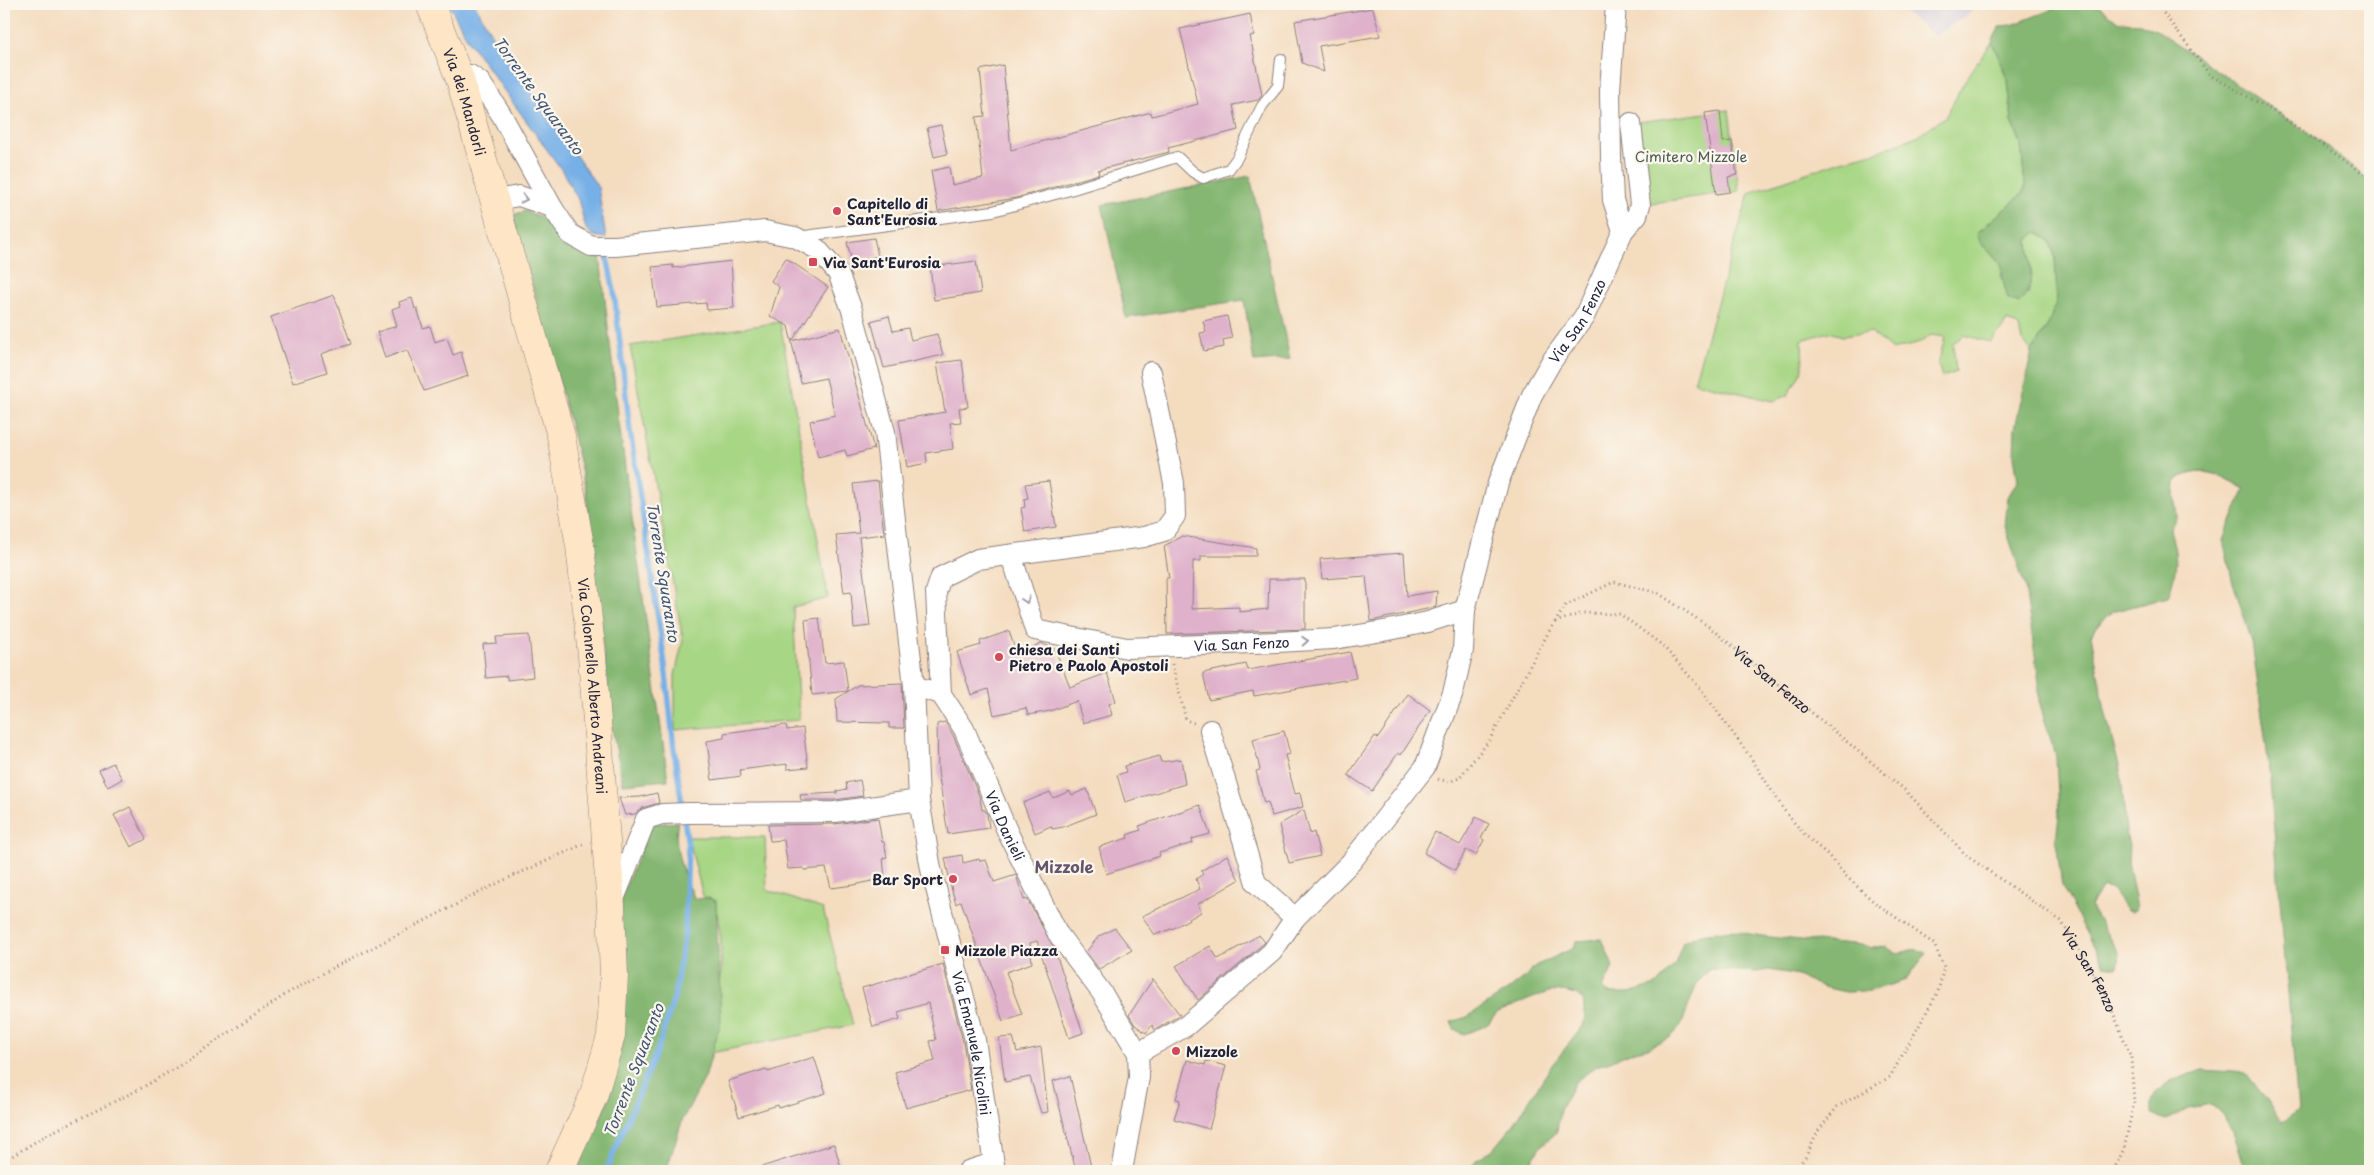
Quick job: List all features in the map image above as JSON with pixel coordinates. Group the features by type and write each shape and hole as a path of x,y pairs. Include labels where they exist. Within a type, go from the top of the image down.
{"street":[{"name":"Via dei Mandorli","path":"430,4 460,79 496,200"},
{"path":"1616,4 1610,90 1611,158 1613,200 1623,231"},
{"path":"460,79 470,75 480,82 501,114 552,207 570,234 591,246 616,246 765,231 795,238 818,249 838,273 852,310 885,432 914,686 941,694 936,592 941,577 978,559 1144,537 1164,531 1175,516 1174,483 1152,372"},
{"name":"Via San Fenzo","path":"1424,767 1453,693 1463,650 1465,610 1498,483 1532,395 1551,362 1584,317 1623,231 1638,215 1640,205 1631,123"},
{"path":"496,200 519,196 552,207"},
{"name":"Via Colonnello Alberto Andreani","path":"496,200 561,436 580,546 592,656 611,906 614,974 611,1036 593,1097 559,1171"},
{"name":"Via San Fenzo","path":"1009,555 1015,567 1035,630 1126,648 1334,639 1428,622 1465,610"},
{"name":"Via Emanuele Nicolini","path":"914,686 919,800 931,869 975,1040 986,1102 994,1167"},
{"name":"Via Danieli","path":"941,694 964,729 1008,833 1058,934 1102,993 1138,1053 1139,1077 1122,1171"},
{"path":"1210,730 1256,883 1295,918"},
{"path":"1138,1053 1186,1026 1232,989 1272,952 1295,918 1351,862 1424,767"},
{"path":"611,906 646,819 662,814 689,813 835,812 919,800"},
{"path":"968,1171 994,1167"}],"lane":[{"path":"795,238 993,211 1178,157 1192,172 1203,178 1229,169 1262,106 1278,86 1281,58"}],"path":[{"path":"2160,4 2162,11 2210,75 2273,111 2358,169 2366,175 2370,186"},
{"name":"Via San Fenzo","path":"1424,767 1443,782 1454,781 1462,774 1489,741 1566,605 1614,582 1658,593 1708,626 1906,791 1967,856 2061,921 2104,990 2131,1057 2134,1102 2124,1149 2113,1171"},
{"path":"1555,622 1583,613 1620,614 1662,645 1700,688 1752,758 1786,813 1805,835 1827,854 1846,876 1874,902 1934,944 1944,967 1938,992 1890,1077 1837,1107 1819,1130 1805,1158 1793,1171"},
{"path":"1167,646 1186,720"},
{"path":"4,1161 48,1134 138,1090 171,1071 226,1037 288,993 331,969 500,882 606,836"}],"shaded area":[{"path":"1898,4 1983,4 1935,36 1898,7"}],"green space":[{"path":"2066,4 2087,4 2101,8 2119,22 2140,23 2160,32 2325,144 2370,182 2370,1171 2246,1171 2230,1126 2225,1118 2211,1105 2188,1109 2166,1120 2151,1113 2151,1102 2155,1093 2169,1082 2202,1070 2246,1073 2283,1122 2298,1110 2268,759 2252,642 2232,579 2223,540 2245,489 2228,479 2201,472 2183,476 2175,482 2174,495 2177,516 2170,529 2176,563 2168,597 2112,612 2103,619 2091,635 2105,711 2121,774 2126,832 2129,845 2128,862 2137,908 2132,912 2126,909 2112,890 2103,887 2090,906 2119,954 2117,967 2104,965 2062,886 2056,841 2059,816 2056,756 2039,702 2039,682 2025,587 2005,526 2008,497 2018,480 2014,456 2015,428 2032,351 2052,318 2057,297 2055,256 2049,240 2037,232 2029,239 2030,282 2025,297 2019,303 2008,299 2002,277 2002,266 1980,241 1977,233 2023,193 2025,187 2021,144 2012,121 2008,80 1992,42 2000,26 2012,25"},
{"path":"1992,42 2008,80 2012,121 2021,144 2025,187 2010,208 1988,222 1980,241 2002,266 2002,277 2028,295 2032,275 2028,240 2037,232 2049,240 2055,256 2057,297 2052,318 2032,351 2022,341 2019,327 2007,320 2000,332 1990,342 1963,335 1953,344 1956,372 1942,377 1938,364 1945,337 1931,335 1920,343 1892,350 1871,332 1843,336 1829,332 1802,340 1803,369 1788,395 1773,401 1694,382 1749,193 1841,161 1877,152 1919,135 1946,116 1966,79"},
{"name":"Cimitero Mizzole","path":"1729,110 1739,191 1645,204 1638,122"},
{"path":"1250,176 1290,359 1254,362 1244,300 1126,318 1102,205"},
{"path":"525,211 547,219 558,236 571,249 600,256 619,423 668,780 623,784 611,723 586,491 572,431 513,215"},
{"path":"780,322 828,598 793,607 799,720 675,730 675,675 683,640 630,346"},
{"path":"678,822 677,842 680,862 695,899 708,898 716,901 721,1021 705,1078 683,1118 666,1171 577,1171 609,1098 622,1042 619,901 652,824"},
{"path":"688,837 765,837 767,890 823,909 853,1025 690,1057 709,1028 721,973 721,939 717,913 703,896"},
{"path":"1731,930 1776,938 1853,944 1873,948 1886,946 1892,951 1898,952 1919,950 1927,952 1906,980 1870,991 1846,992 1823,987 1793,974 1769,970 1756,972 1710,969 1697,983 1681,1026 1671,1037 1648,1048 1635,1051 1595,1067 1575,1082 1560,1110 1557,1132 1541,1146 1525,1171 1469,1171 1477,1159 1492,1150 1514,1124 1552,1065 1583,1026 1585,1016 1583,1000 1576,994 1563,991 1548,992 1498,1012 1486,1026 1464,1034 1454,1029 1451,1022 1467,1017 1507,991 1525,977 1535,966 1574,948 1576,941 1602,939 1613,967 1603,988 1609,993 1630,993 1658,984 1675,964 1683,942 1701,934"}],"water":[{"path":"449,4 475,4 495,41 598,187 606,238 594,236 586,229 578,199 561,169 469,42"}],"building":[{"path":"1373,8 1380,36 1319,46 1324,72 1302,63 1295,21"},
{"path":"1250,14 1254,35 1250,36 1262,95 1258,100 1233,105 1238,130 1168,148 1169,152 1098,170 1099,174 1016,198 938,211 931,171 949,167 952,185 983,178 976,117 985,116 980,70 1003,65 1011,150 1151,112 1152,116 1198,104 1180,29"},
{"path":"1720,111 1723,142 1732,141 1737,175 1728,177 1730,192 1716,194 1705,113"},
{"path":"941,125 947,154 934,157 927,128"},
{"path":"874,238 878,256 852,262 847,242"},
{"path":"786,258 828,287 792,341 840,328 874,449 847,456 845,450 818,457 810,421 835,415 826,378 801,383 788,326 770,316 779,287 771,281"},
{"path":"731,261 734,308 707,310 706,303 657,307 652,267 673,265 673,268"},
{"path":"976,261 981,293 934,300 930,267"},
{"path":"334,295 351,344 321,354 327,372 293,383 271,317"},
{"path":"412,298 423,328 430,326 435,342 447,338 453,355 461,352 468,376 424,391 407,350 385,358 377,332 397,326 392,309 400,306 399,302"},
{"path":"889,316 893,331 908,328 911,340 937,334 943,355 884,368 871,321"},
{"path":"1227,316 1232,338 1223,340 1224,347 1204,351 1200,333 1206,332 1203,321"},
{"path":"962,360 968,407 959,408 961,422 950,423 953,449 926,453 927,463 907,467 899,420 945,412 937,363"},
{"path":"878,481 884,534 859,537 870,626 854,628 851,592 844,593 836,535 859,533 853,484"},
{"path":"1049,481 1056,527 1025,532 1021,508 1025,507 1024,499 1028,498 1025,484"},
{"path":"1182,536 1256,548 1256,556 1201,556 1201,561 1193,561 1192,609 1239,607 1239,612 1268,609 1269,579 1305,579 1305,629 1167,634 1166,578 1169,578 1164,546"},
{"path":"1404,553 1407,596 1437,591 1436,607 1371,621 1366,576 1322,579 1320,559"},
{"path":"819,618 825,663 844,661 848,691 812,695 805,620"},
{"path":"1009,631 1017,655 1041,643 1055,649 1070,687 1107,673 1116,701 1109,704 1112,715 1083,723 1077,701 1050,711 1028,715 1026,708 994,715 988,689 971,695 957,652 981,645 980,641"},
{"path":"529,635 533,677 507,680 507,676 486,678 483,644 497,643 496,637"},
{"path":"1350,652 1356,678 1254,696 1253,691 1209,700 1203,673 1246,664 1248,670"},
{"path":"902,683 904,728 889,728 889,723 837,722 836,699 858,685"},
{"path":"1408,694 1430,710 1401,755 1398,753 1372,791 1348,775 1375,736 1378,738"},
{"path":"945,722 953,735 980,798 982,810 985,810 987,814 989,828 948,834 938,771 937,724"},
{"path":"786,725 787,730 803,728 808,767 787,769 787,764 740,770 741,776 712,780 707,741 724,738 724,733"},
{"path":"1284,731 1290,754 1285,755 1295,794 1300,793 1303,807 1272,816 1268,802 1264,803 1256,771 1260,770 1253,739"},
{"path":"1159,756 1161,762 1181,759 1185,784 1125,802 1117,775 1126,772 1124,766"},
{"path":"113,763 122,779 108,787 99,770"},
{"path":"860,780 863,796 834,800 801,800 800,795 837,793 837,791 847,789 846,783"},
{"path":"1087,789 1096,814 1063,827 1052,829 1051,826 1035,833 1023,803 1050,792 1053,798 1070,791 1072,795"},
{"path":"657,793 659,803 642,808 635,814 625,815 619,798 640,797"},
{"path":"1200,805 1210,834 1192,839 1193,843 1159,853 1160,856 1106,874 1099,847 1128,838 1127,835 1141,830 1139,826"},
{"path":"130,807 146,839 131,847 114,815"},
{"path":"1304,810 1310,834 1314,832 1320,856 1289,863 1279,825"},
{"path":"1476,817 1489,824 1481,838 1484,840 1476,855 1466,850 1455,870 1424,853 1435,832 1460,845"},
{"path":"878,818 887,857 883,858 885,878 854,885 831,888 826,868 788,869 784,840 770,841 768,825 835,824"},
{"path":"962,855 963,863 979,859 980,861 986,860 994,882 1016,875 1024,900 1027,899 1054,948 1083,1033 1069,1038 1037,941 1030,943 1032,963 1006,972 1022,1014 1003,1021 961,901 956,904 952,891 945,858"},
{"path":"1227,855 1239,880 1198,904 1201,912 1174,928 1155,935 1142,916 1200,889 1196,879 1203,874 1201,871"},
{"path":"1115,928 1132,950 1099,969 1086,952 1099,936"},
{"path":"1259,935 1265,942 1198,1000 1176,966 1210,946 1218,959"},
{"path":"943,964 963,1042 971,1090 906,1108 895,1072 935,1061 930,1041 936,1040 928,1003 898,1012 900,1019 873,1027 862,988"},
{"path":"1153,979 1180,1015 1155,1030 1152,1025 1146,1033 1135,1025 1129,1015"},
{"path":"1013,1037 1017,1052 1041,1047 1048,1112 1041,1113 1030,1077 1005,1082 999,1038"},
{"path":"814,1057 826,1093 779,1108 778,1105 739,1117 728,1081 766,1069 768,1072"},
{"path":"1187,1060 1205,1065 1206,1061 1226,1066 1209,1129 1174,1119 1180,1100 1176,1099"},
{"path":"1070,1076 1092,1171 1076,1171 1053,1081"},
{"path":"834,1144 842,1171 758,1171 758,1168"}],"waterway":[{"name":"Torrente Squaranto","path":"605,248 614,291 630,430 665,664 674,749 688,846 685,931 674,998 657,1051 606,1171"}],"place":[{"name":"Capitello di Sant'Eurosia","path":"837,211"},
{"name":"Via Sant'Eurosia","path":"813,262"},
{"name":"chiesa dei Santi Pietro e Paolo Apostoli","path":"999,657"},
{"name":"Bar Sport","path":"953,879"},
{"name":"Mizzole Piazza","path":"945,950"},
{"name":"Mizzole","path":"1176,1051"}],"district":[{"name":"Mizzole","path":"1064,866"}]}
